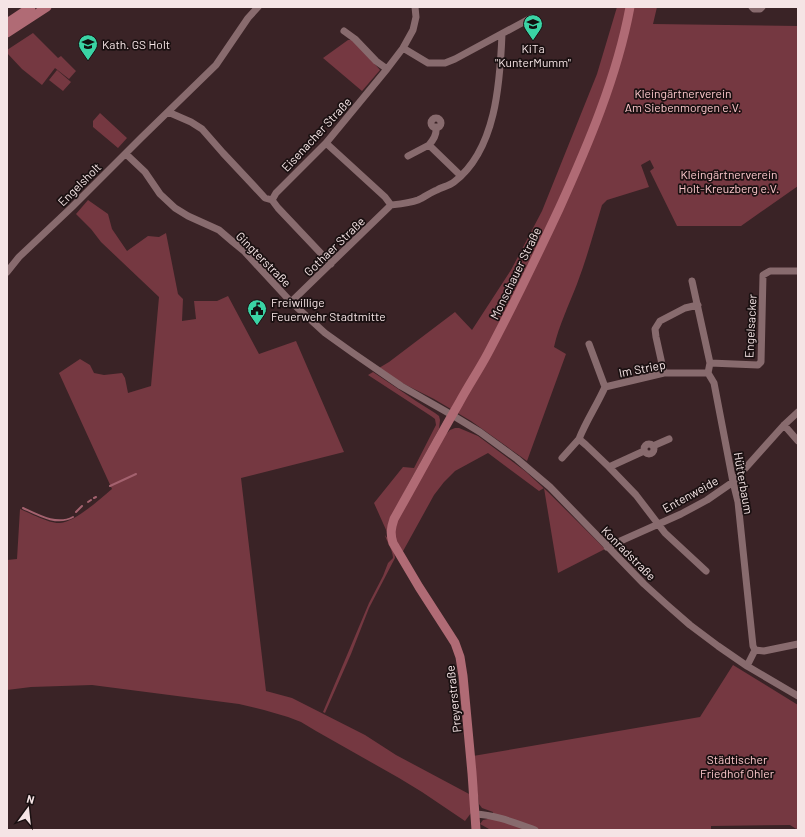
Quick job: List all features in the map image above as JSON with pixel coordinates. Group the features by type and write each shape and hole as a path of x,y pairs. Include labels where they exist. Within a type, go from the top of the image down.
{"main road":[{"path":"7,22 31,7"},
{"path":"7,33 47,7"},
{"name":"Monschauer Straße","path":"391,535 394,519 487,354 522,288 572,181 586,148 614,71 630,7"},
{"name":"Preyerstraße","path":"391,535 393,543 399,554 448,632 458,652 461,662 476,830"}],"street":[{"name":"Engelsholt","path":"7,272 19,257 72,208 216,65 248,18 258,7"},
{"name":"Eisenacher Straße","path":"272,200 276,193 326,143 387,70 403,48 413,30 416,17 415,7"},
{"path":"752,7 754,9 760,9 762,7"},
{"path":"403,48 428,63 445,63 456,59 531,18"},
{"path":"344,31 355,39 387,70"},
{"path":"326,143 385,197 391,205 418,200 452,184 476,158 487,137 496,104 501,62 502,34"},
{"path":"168,112 191,122 202,129 261,194 265,198 272,200 331,264"},
{"path":"408,156 429,145 433,140 436,127"},
{"path":"429,145 461,176"},
{"name":"Gingterstraße","path":"126,154 145,172 160,194 175,208 188,216 219,230 244,251 291,302 325,333 401,386 452,415"},
{"name":"Gothaer Straße","path":"291,302 391,205"},
{"name":"Engelsacker","path":"710,364 758,365 761,362 763,275 770,271 798,271"},
{"path":"692,281 710,364 708,373"},
{"path":"664,373 656,337 656,329 660,321 685,308 698,305"},
{"name":"Im Striep","path":"589,344 606,387"},
{"name":"Im Striep","path":"562,458 579,439 582,430 606,387 664,373 708,373"},
{"name":"Hütterbaum","path":"708,373 714,383 738,502 753,646 755,650"},
{"name":"Entenweide","path":"607,547 681,514 707,500 733,482 784,425 798,412"},
{"name":"Konradstraße","path":"452,415 480,432 517,459 550,487 644,584 690,625 747,666 798,696"},
{"path":"784,425 798,441"},
{"path":"579,439 609,467 636,496 658,524"},
{"path":"609,467 644,451 648,454 652,452 654,446 669,439"},
{"name":"Entenweide","path":"658,524 665,533 706,571"},
{"path":"747,666 755,650 764,651 798,644"},
{"path":"475,814 487,814 535,830"}],"green space":[{"path":"617,7 657,7 653,24 798,26 798,186 741,226 677,226 650,171 654,168 650,160 641,165 649,187 607,200 602,205 584,264 561,323 554,347 566,354 527,461 471,421 434,399 398,381 379,368 455,312 472,330 511,270 542,211 597,74"},
{"path":"33,33 58,58 61,56 76,71 69,79 55,68 42,85 22,69 7,53 7,50"},
{"path":"348,40 354,40 380,70 362,91 323,58"},
{"path":"57,70 71,82 63,91 49,80"},
{"path":"100,113 127,138 118,148 93,127 93,121"},
{"path":"88,200 108,214 112,229 127,251 148,236 159,237 166,233 178,294 183,299 182,321 196,319 194,301 217,301 228,296 259,354 296,341 344,452 241,478 266,691 292,698 365,735 396,755 471,795 471,813 465,821 399,778 301,722 264,710 239,704 92,685 31,687 7,690 7,560 17,559 20,509 56,523 66,522 73,519 94,504 112,489 59,373 80,359 90,365 94,373 104,375 122,373 125,378 128,393 151,386 159,297 101,242 76,214"},
{"path":"373,372 435,413 439,416 440,420 439,429 390,520 387,532 374,503 403,467 414,468 436,425 435,419 431,416 368,375"},
{"path":"459,428 478,436 525,471 544,488 539,491 488,453 455,471 444,482 434,495 402,553 395,537 395,524 445,435 450,430"},
{"path":"544,488 548,492 605,549 558,573"},
{"path":"385,535 392,546 395,558 369,608 325,713 323,712 369,603 388,563 393,558"},
{"name":"Städtischer Friedhof Ohler","path":"733,665 798,705 798,830 790,825 711,826 711,830 489,830 480,824 483,820 492,818 493,812 482,808 479,804 473,756 700,717"}],"waterway":[{"path":"110,486 136,474"},
{"path":"76,512 82,506"},
{"path":"23,508 54,520 73,517"}],"place":[{"name":"KiTa \"KunterMumm\"","path":"533,41"},
{"name":"Kath. GS Holt","path":"88,61"},
{"name":"Freiwillige Feuerwehr Stadtmitte","path":"257,326"}],"park label":[{"name":"Kleingärtnerverein Am Siebenmorgen e.V.","path":"683,100"},
{"name":"Kleingärtnerverein Holt-Kreuzberg e.V.","path":"729,181"}]}
